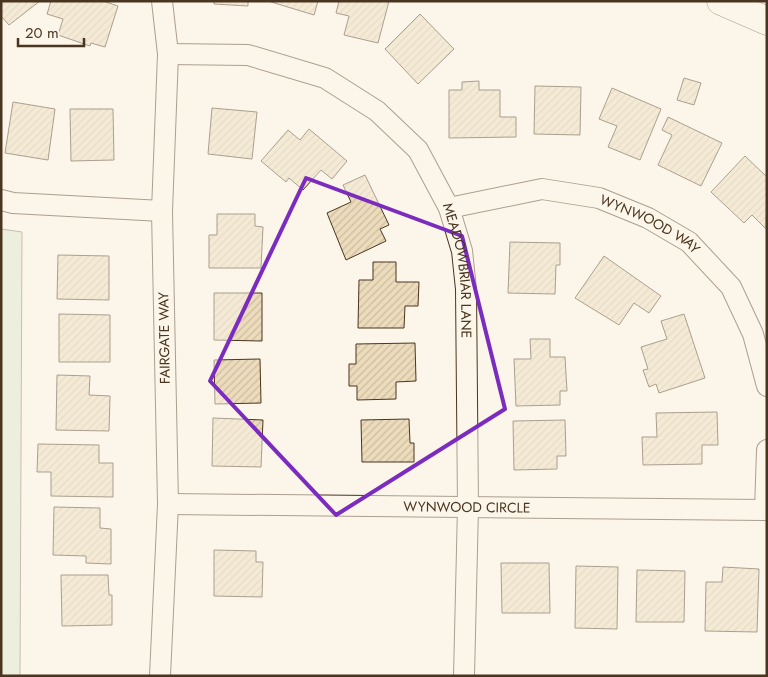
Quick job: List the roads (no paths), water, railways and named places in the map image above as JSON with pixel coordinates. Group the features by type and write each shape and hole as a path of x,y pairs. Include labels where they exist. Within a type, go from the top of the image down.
{"main road":[{"path":"721,1 767,21"}],"street":[{"name":"FAIRGATE WAY","path":"160,676 168,504 162,211 168,54 162,1"},
{"name":"MEADOWBRIAR LANE","path":"168,54 248,55 325,78 377,111 418,150 449,208 462,251 466,289 468,507 464,676"},
{"name":"WYNWOOD WAY","path":"449,208 542,189 599,198 648,218 689,242 730,287 753,334 767,386"},
{"path":"1,200 162,211"},
{"path":"766,510 767,450"},
{"name":"WYNWOOD CIRCLE","path":"168,504 766,510"}]}
